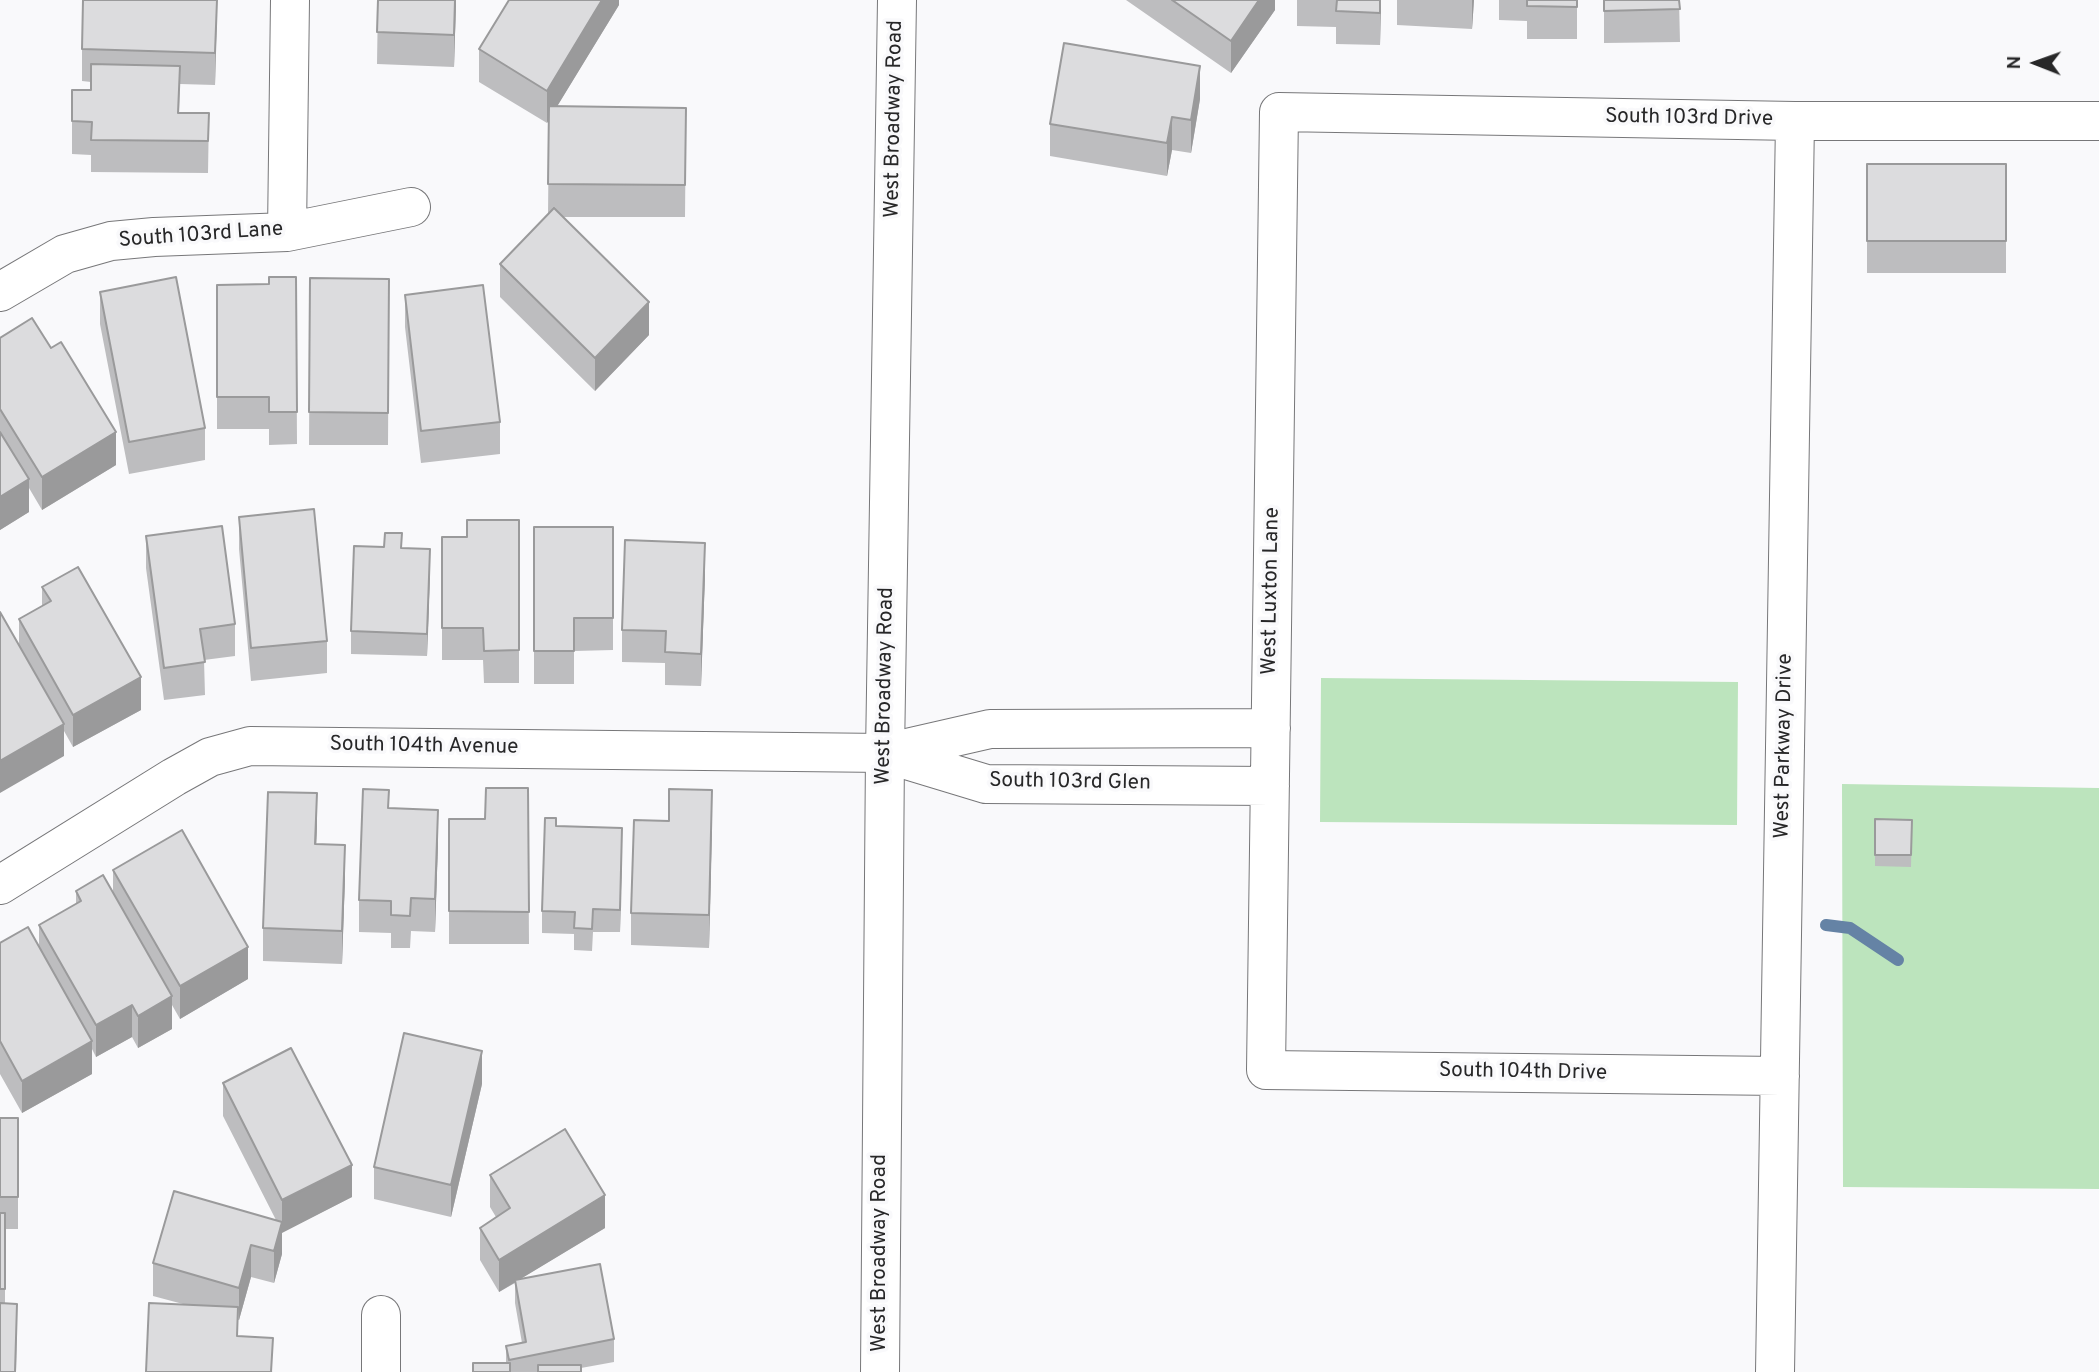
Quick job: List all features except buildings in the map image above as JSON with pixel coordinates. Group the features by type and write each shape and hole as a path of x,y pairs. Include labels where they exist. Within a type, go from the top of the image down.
{"street":[{"path":"287,232 290,0"},
{"name":"West Broadway Road","path":"880,1372 885,753 897,0"},
{"name":"South 103rd Drive","path":"1279,112 1795,121 2099,121"},
{"name":"West Luxton Lane","path":"1266,1070 1279,112"},
{"name":"West Parkway Drive","path":"1775,1372 1795,121"},
{"name":"South 103rd Lane","path":"0,292 65,254 111,242 154,237 287,232 411,206"},
{"path":"885,753 990,729 1270,728"},
{"name":"South 104th Avenue","path":"0,885 174,776 210,757 250,746 885,753"},
{"name":"South 103rd Glen","path":"885,753 986,784 1270,786"},
{"name":"South 104th Drive","path":"1266,1070 1780,1076"},
{"path":"381,1372 382,1315"}],"green space":[{"path":"1321,678 1738,682 1737,825 1320,822"},
{"path":"1842,784 2099,788 2099,1189 1843,1187"}],"waterway":[{"path":"1826,925 1850,928 1898,960"}]}
